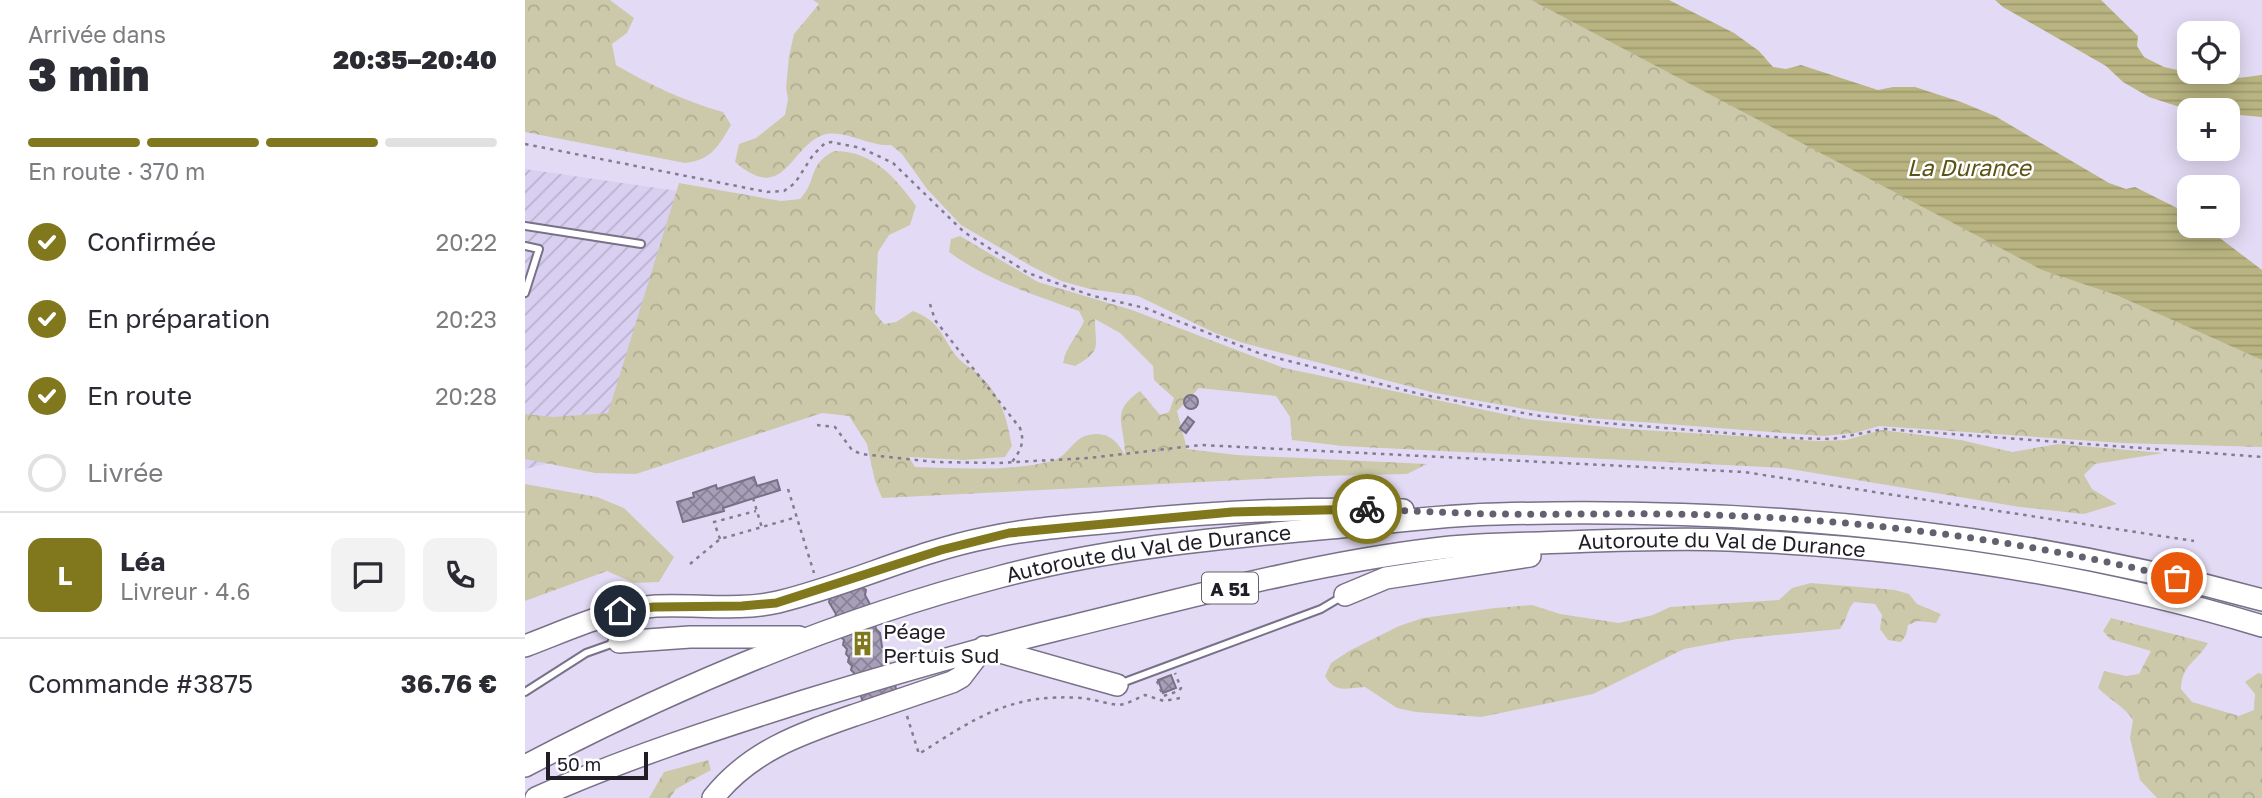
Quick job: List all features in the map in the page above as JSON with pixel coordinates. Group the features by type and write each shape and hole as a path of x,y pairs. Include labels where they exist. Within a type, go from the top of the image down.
{"highway":[{"path":"525,646 620,611 654,607 776,603 941,550 1009,533 1232,512 1364,509 1493,514"},
{"name":"Autoroute du Val de Durance","path":"525,766 649,705 808,637 998,577 1127,549 1493,514 1737,516 1863,526 2051,552 2152,572 2262,600"},
{"name":"Autoroute du Val de Durance","path":"536,798 699,734 984,647 1229,588 1435,549 1599,541 1724,540 1855,549 2044,575 2134,593 2262,626"},
{"path":"1345,595 1386,578 1527,556 1599,541"},
{"path":"619,642 691,637 808,637"},
{"path":"713,798 729,779 767,750 789,738 957,680 984,647 1117,685"}],"lane":[{"path":"525,226 641,244"},
{"path":"525,246 539,249 525,293"},
{"path":"1117,685 1321,608 1345,595"},
{"path":"525,692 586,653 619,642"}],"path":[{"path":"525,144 767,192 784,191 795,183 813,155 825,143 861,148 893,163 964,232 1028,273 1093,296 1145,308 1261,354 1424,396 1540,416 1786,438 1832,439 1884,429 2262,457"},
{"path":"930,304 935,320 1020,428 1022,446 1012,462"},
{"path":"817,425 835,427 852,450 861,454 935,462 1089,458 1201,445 1744,472 2194,541"},
{"path":"788,489 815,577"},
{"path":"753,498 762,528"},
{"path":"720,539 714,522 757,511"},
{"path":"689,564 720,539 797,517"},
{"path":"905,709 919,754 971,720 1017,703 1070,698 1119,705 1145,695 1164,701 1180,700 1178,692 1181,688 1174,670"},
{"path":"1156,678 1163,696 1178,692"}],"shaded area":[{"path":"525,169 685,192 601,451 525,469"}],"green space":[{"path":"525,0 610,0 634,18 627,33 612,44 616,65 668,92 723,112 731,125 718,146 701,159 685,163 525,132"},
{"path":"813,0 1531,0 2042,269 2116,295 2262,360 2262,447 2122,443 1879,426 1855,433 1823,436 1589,418 1435,393 1243,343 1215,333 1138,296 1090,289 1061,281 1031,266 961,225 927,189 902,154 891,145 839,134 823,135 812,141 776,176 765,178 752,174 735,162 739,144 756,138 785,115 789,56 794,34 819,4"},
{"path":"834,151 848,152 872,161 900,185 916,206 910,225 889,235 878,252 875,313 884,324 896,322 913,311 935,324 957,357 989,385 1003,409 1008,427 1012,446 1005,457 964,460 909,457 915,467 1018,467 1052,461 1064,454 1076,441 1096,434 1113,440 1125,455 1121,419 1130,399 1140,391 1160,415 1169,412 1174,398 1154,380 1153,366 1120,333 1095,319 1094,351 1075,366 1063,363 1084,321 1079,311 1012,286 964,262 949,252 951,239 960,236 1038,282 1132,310 1284,368 1527,419 1627,429 1818,441 1846,440 1882,430 1961,440 2012,452 2058,444 2164,453 2095,464 2084,475 2092,489 2117,504 2084,514 2020,507 1784,468 1343,446 1292,440 1290,417 1276,396 1199,388 1177,411 1187,449 1237,455 1427,464 1407,474 882,498 875,481 867,444 849,416 822,413 636,474 595,473 525,459 525,414 553,417 608,413 679,183 781,201 800,199 806,192 816,167"},
{"path":"525,484 597,497 624,508 674,557 659,582 634,583 607,571 525,601"},
{"path":"1811,583 1895,590 1909,594 1917,604 1941,614 1936,623 1918,621 1908,625 1901,642 1888,640 1880,629 1882,615 1875,604 1854,602 1840,629 1737,639 1684,649 1593,694 1481,717 1397,708 1365,687 1338,688 1325,676 1331,663 1349,651 1399,626 1423,618 1532,605 1560,614 1619,623 1653,615 1670,607 1779,600 1792,588"},
{"path":"2111,618 2208,643 2187,669 2182,681 2181,689 2192,702 2239,716 2254,710 2255,694 2245,682 2258,673 2262,674 2262,798 2157,798 2140,780 2130,738 2133,720 2098,688 2104,671 2126,676 2139,674 2151,651 2110,639 2103,631"},
{"path":"708,760 711,770 676,789 670,798 649,798 664,772"}],"water":[{"name":"La Durance","path":"1531,0 1669,0 1734,33 1759,51 1773,67 1786,69 1801,65 1878,90 1915,87 1995,116 2109,183 2126,189 2135,187 2177,208 2177,238 2220,238 2262,270 2262,360 2116,295 2042,270"},
{"path":"1995,0 2101,0 2138,36 2137,46 2144,57 2177,70 2177,84 2240,84 2240,78 2262,75 2262,117 2240,115 2240,98 2177,98 2177,106 2149,97 2123,82 2106,66"}],"building":[{"path":"1188,395 1194,395 1198,402 1194,409 1188,409 1184,405 1184,399"},
{"path":"1188,417 1194,422 1186,433 1180,428"},
{"path":"754,477 757,486 777,480 780,490 723,508 724,511 683,522 677,502 694,497 693,493 716,485 717,489"},
{"name":"Péage Pertuis Sud","path":"862,587 866,590 865,595 872,608 876,629 880,633 882,647 886,650 885,655 891,666 896,689 900,693 863,703 855,674 848,662 844,640 834,620 836,614 829,602 830,598"},
{"path":"1171,675 1176,688 1163,693 1158,680"}],"way so far":[{"path":"1367,509 1493,514 1620,513 1802,520 1954,537 2051,552 2177,578"}],"place":[{"name":"Péage Pertuis Sud","path":"863,643"}],"route":[{"path":"620,611 654,607 776,603 941,550 1009,533 1232,512 1367,509"}]}
